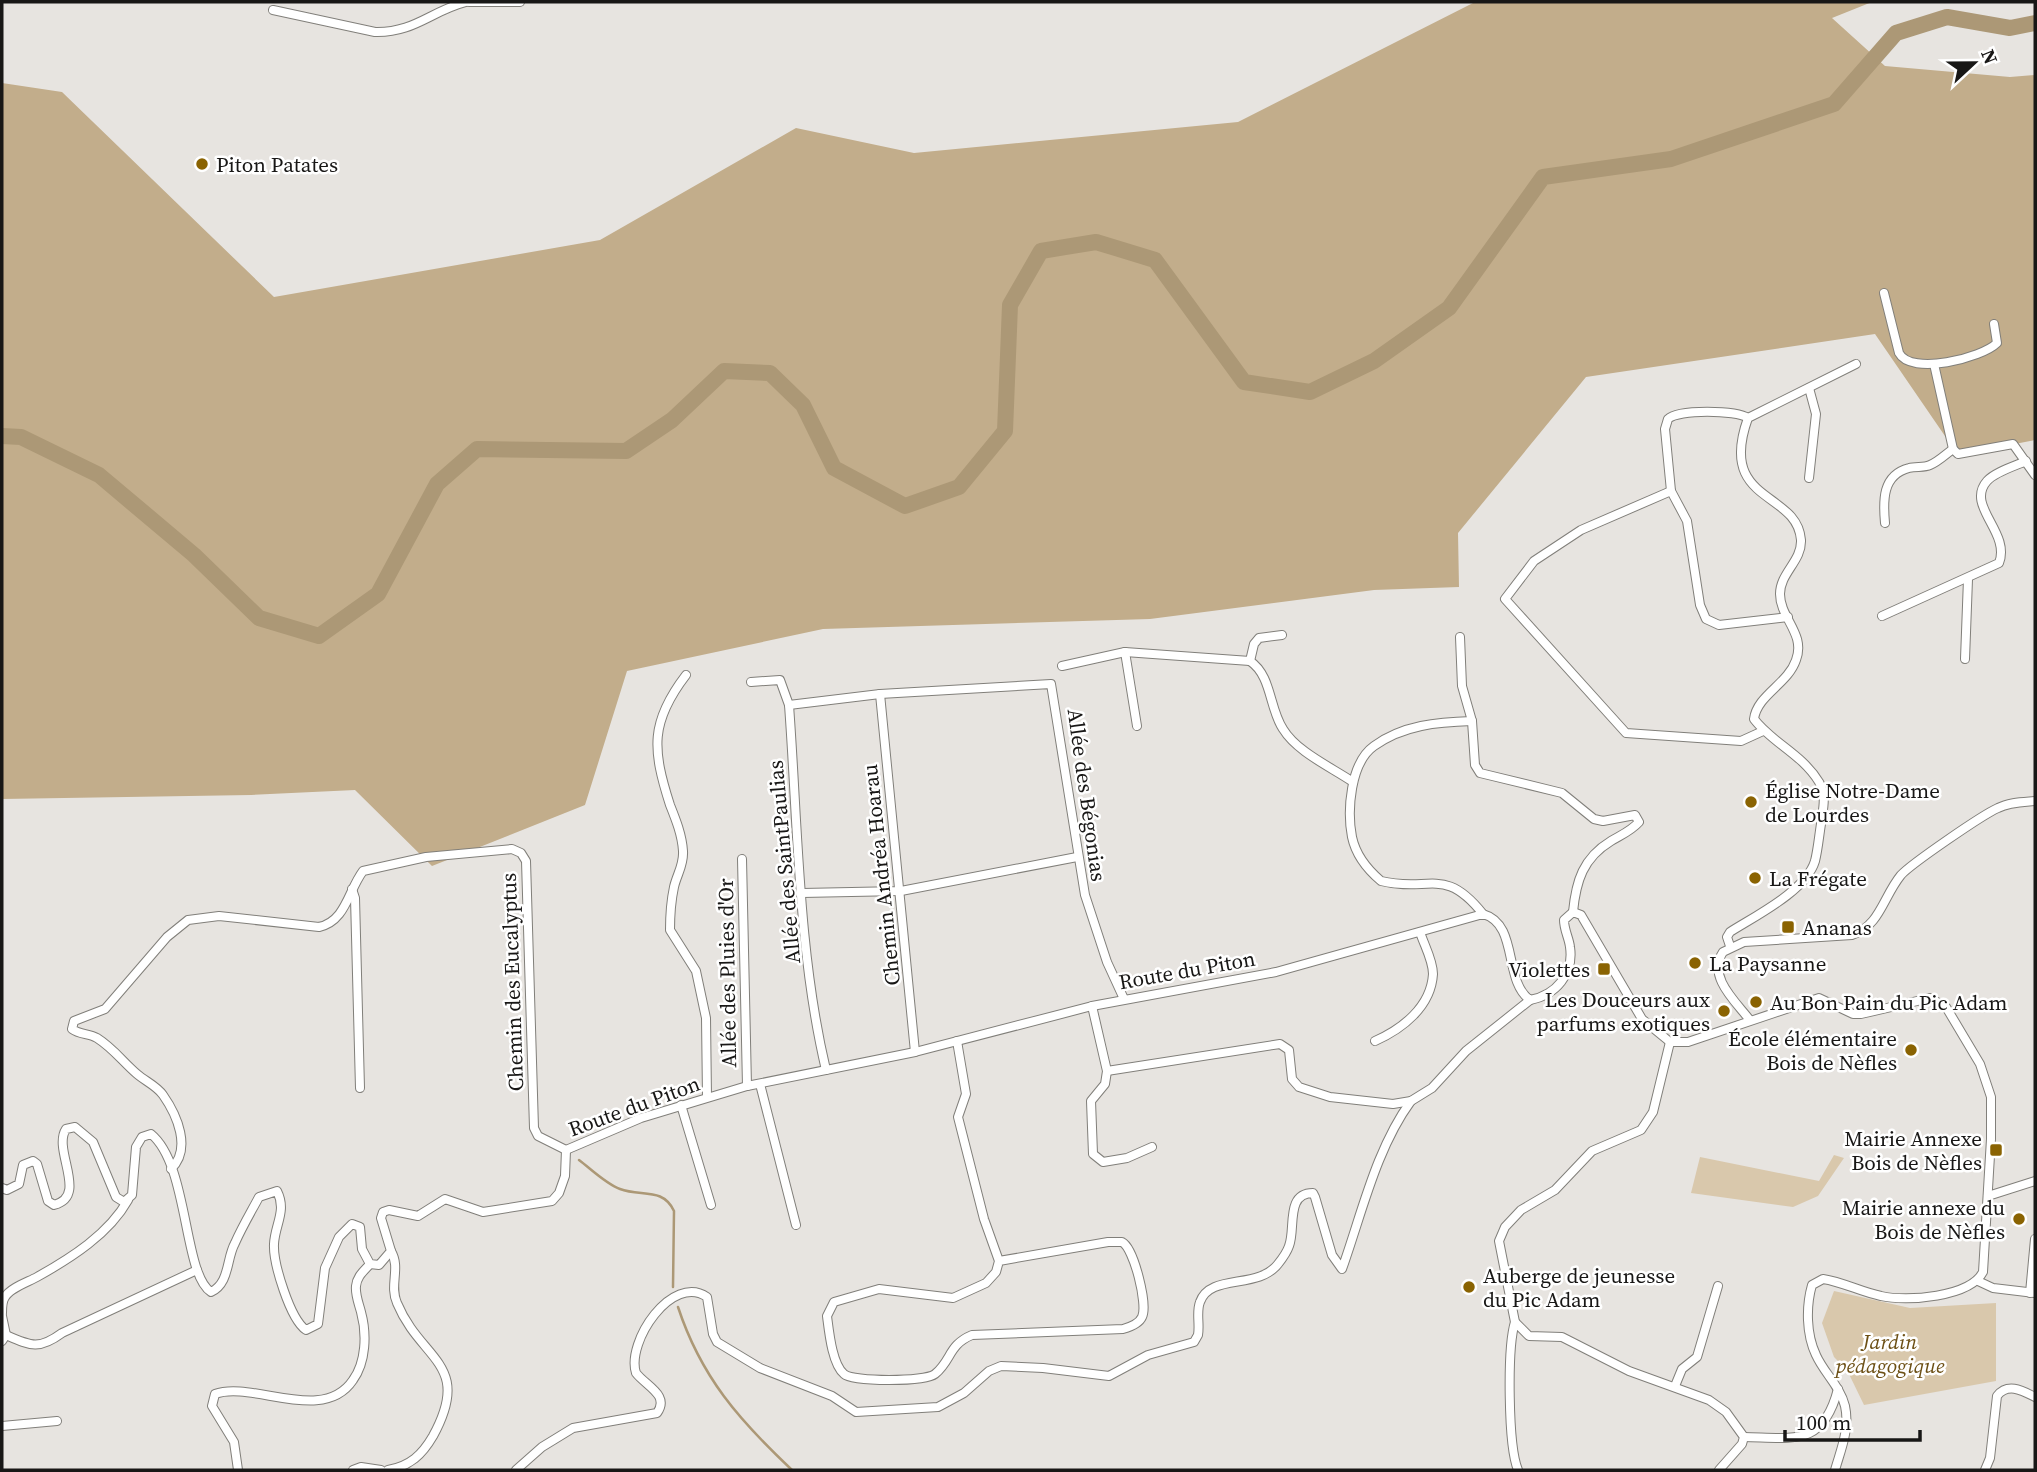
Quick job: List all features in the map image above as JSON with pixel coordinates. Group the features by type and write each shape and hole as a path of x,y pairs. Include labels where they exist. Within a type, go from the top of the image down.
{"street":[{"path":"273,10 375,32 391,32 404,30 450,6 468,2 520,2"},
{"path":"1884,293 1902,359 1913,364 1934,364 1987,352 1997,343 1994,324"},
{"path":"1788,617 1719,625 1706,619 1700,605 1687,521 1671,492 1665,429 1668,419 1678,414 1736,413 1748,418 1856,364"},
{"path":"1934,364 1953,449 1958,454 2013,444 2035,475"},
{"path":"1809,388 1816,414 1809,478"},
{"path":"1730,946 1727,937 1730,932 1782,900 1808,875 1815,863 1825,798 1818,781 1787,746 1763,732 1754,719 1755,707 1789,674 1798,658 1797,634 1779,595 1781,582 1799,553 1801,538 1793,522 1753,486 1744,470 1741,445 1748,418"},
{"path":"1885,523 1884,492 1889,482 1899,472 1928,466 1953,449"},
{"path":"1882,616 1968,579 1999,562 2003,552 2001,541 1981,505 1981,492 1988,480 2026,461"},
{"path":"1671,492 1581,530 1534,561 1505,599 1626,733 1741,741 1763,732"},
{"path":"1965,659 1968,579"},
{"path":"1250,661 1254,644 1259,638 1282,635"},
{"path":"516,1470 542,1447 573,1428 657,1413 662,1406 660,1397 636,1373 634,1352 649,1322 661,1307 684,1293 695,1292 707,1297 714,1338 726,1347 760,1368 832,1396 852,1410 872,1412 937,1407 964,1393 989,1371 1001,1366 1043,1368 1104,1377 1149,1355 1194,1342 1198,1335 1198,1308 1203,1294 1219,1285 1250,1281 1273,1269 1289,1245 1295,1202 1308,1193 1315,1197 1332,1255 1342,1269 1397,1120 1411,1101 1432,1088 1466,1051 1530,1000 1548,995 1567,974 1570,952 1564,920 1573,912 1583,867 1595,850 1639,822 1635,815 1603,821 1594,819 1562,793 1480,773 1475,765 1472,721 1462,686 1460,637"},
{"path":"1125,652 1136,726"},
{"path":"1062,666 1125,652 1250,661 1261,669 1274,713 1287,736 1353,782"},
{"path":"686,675 666,701 657,723 662,775 683,848 683,862 675,883 670,930 696,971 706,1018 707,1097"},
{"path":"751,682 780,680 789,705"},
{"name":"Allée des Bégonias","path":"789,705 880,694 1051,684 1084,895 1107,962 1124,999"},
{"name":"Chemin Andréa Hoarau","path":"880,694 915,1052"},
{"name":"Allée des SaintPaulias","path":"789,705 802,893 816,1026 826,1070"},
{"path":"1472,721 1426,724 1372,747 1353,782 1352,837 1369,871 1381,881 1392,884 1446,884 1471,900 1483,915 1494,920 1503,932 1519,984 1530,1000"},
{"path":"1749,1019 1722,985 1718,973 1720,957 1730,946 1772,939 1852,936 1866,931 1903,873 1999,807 2035,801"},
{"name":"Chemin des Eucalyptus","path":"171,1168 178,1162 182,1150 178,1121 162,1093 136,1073 113,1049 93,1035 72,1029 74,1021 106,1009 167,937 188,920 219,916 319,927 331,925 339,916 363,871 412,863 426,857 512,849 521,853 526,860 534,1128 538,1136 566,1150"},
{"path":"802,893 901,891 1077,857"},
{"name":"Allée des Pluies d'Or","path":"742,859 747,1086"},
{"path":"352,889 355,898 360,1088"},
{"path":"1573,912 1581,915 1642,1018 1670,1042 1688,1042 1749,1019 1819,998 1853,1014 1920,999 1938,1001 1946,1007 1987,1080 1991,1097 1991,1139 1983,1272 1978,1281 1946,1294 1904,1298 1882,1297 1832,1280 1816,1281 1810,1291 1807,1312 1815,1354 1838,1389 1847,1419 1844,1446 1834,1469"},
{"name":"Route du Piton","path":"391,1251 381,1218 383,1212 389,1210 418,1216 445,1199 483,1212 542,1205 552,1201 563,1185 566,1150 607,1131 707,1097 747,1086 915,1052 1092,1006 1276,972 1483,915"},
{"path":"1375,1041 1403,1027 1423,1003 1433,974 1420,933"},
{"path":"1092,1006 1107,1071 1105,1084 1091,1101 1093,1154 1103,1162 1127,1158 1152,1147"},
{"path":"957,1041 966,1094 958,1117 960,1128 984,1219 999,1261 992,1278 953,1298 879,1289 834,1302 827,1316 840,1369 851,1377 919,1380 934,1375 956,1344 972,1335 1123,1329 1143,1317 1133,1255 1122,1242 1108,1242 999,1261"},
{"path":"1518,1470 1513,1454 1510,1354 1515,1322 1499,1241 1505,1227 1521,1210 1555,1190 1592,1151 1641,1130 1653,1112 1670,1042"},
{"path":"1107,1071 1280,1044 1289,1050 1292,1079 1299,1087 1330,1097 1392,1104 1411,1101"},
{"path":"760,1084 796,1225"},
{"path":"681,1105 710,1205"},
{"path":"2,1188 13,1188 19,1184 23,1165 33,1160 37,1164 48,1202 54,1205 62,1203 68,1195 69,1185 60,1143 66,1129 75,1127 87,1134 93,1142 116,1197 124,1202 128,1200"},
{"path":"197,1270 62,1333 47,1344 37,1346 4,1338 4,1298 9,1292 49,1270 118,1219 135,1183 136,1147 142,1137 151,1134 160,1142 171,1168 185,1210 197,1270 206,1289 211,1292 216,1290 226,1274 233,1245 259,1197 267,1192 277,1191 282,1201 274,1253 298,1325 306,1330 318,1324 325,1268 340,1237 352,1224 360,1227 362,1249 370,1264"},
{"path":"1988,1196 2035,1181"},
{"path":"1978,1281 1993,1288 2033,1293 2035,1239"},
{"path":"370,1264 379,1265 391,1251"},
{"path":"388,1470 405,1466 425,1450 444,1418 448,1397 446,1378 439,1363 406,1320 393,1295 396,1267 391,1251"},
{"path":"238,1470 234,1443 212,1406 215,1394 228,1391 278,1399 308,1399 332,1395 348,1386 358,1371 364,1351 364,1330 356,1286 358,1278 370,1264"},
{"path":"1675,1386 1682,1369 1697,1357 1718,1286"},
{"path":"1515,1322 1529,1336 1562,1337 1629,1371 1709,1400 1736,1423 1744,1437 1742,1444 1719,1470"},
{"path":"1985,1470 1990,1458 1997,1396 2004,1389 2015,1388 2035,1397"},
{"path":"1744,1437 1797,1438 1812,1434 1829,1414 1838,1389"},
{"path":"2,1426 57,1421"},
{"path":"353,1470 361,1467 381,1470"}],"green space":[{"path":"1834,1155 1844,1158 1818,1196 1793,1207 1691,1193 1700,1157 1819,1181"},
{"name":"Jardin pédagogique","path":"1834,1291 1910,1308 1996,1303 1996,1381 1864,1405 1847,1370 1834,1357 1822,1323"}],"shaded area":[{"path":"1475,2 1872,2 1832,18 1885,66 2010,77 2035,75 2035,440 1958,455 1875,334 1586,377 1458,533 1459,587 1374,590 1150,619 823,629 627,671 585,805 432,866 355,790 251,795 2,799 2,83 62,92 274,297 600,240 796,128 914,153 1238,122"}],"waterway":[{"path":"2,436 21,437 99,475 194,555 259,618 319,636 378,594 437,484 477,449 626,451 672,420 724,371 770,373 803,405 834,468 905,506 959,487 1005,431 1010,305 1041,251 1096,242 1155,260 1244,382 1310,392 1374,361 1449,308 1543,177 1671,159 1834,104 1896,33 1947,17 2010,28 2035,23"},
{"path":"579,1160 615,1187 658,1196 669,1203 674,1211 673,1287"},
{"path":"678,1307 687,1332 710,1376 739,1415 792,1470"}],"place":[{"name":"Piton Patates","path":"202,164"},
{"name":"Église Notre-Dame de Lourdes","path":"1751,802"},
{"name":"La Frégate","path":"1755,878"},
{"name":"Ananas","path":"1788,927"},
{"name":"La Paysanne","path":"1695,963"},
{"name":"Violettes","path":"1604,969"},
{"name":"Au Bon Pain du Pic Adam","path":"1756,1002"},
{"name":"Les Douceurs aux parfums exotiques","path":"1724,1011"},
{"name":"École élémentaire Bois de Nèfles","path":"1911,1050"},
{"name":"Mairie Annexe Bois de Nèfles","path":"1996,1150"},
{"name":"Mairie annexe du Bois de Nèfles","path":"2019,1219"},
{"name":"Auberge de jeunesse du Pic Adam","path":"1469,1287"}]}
